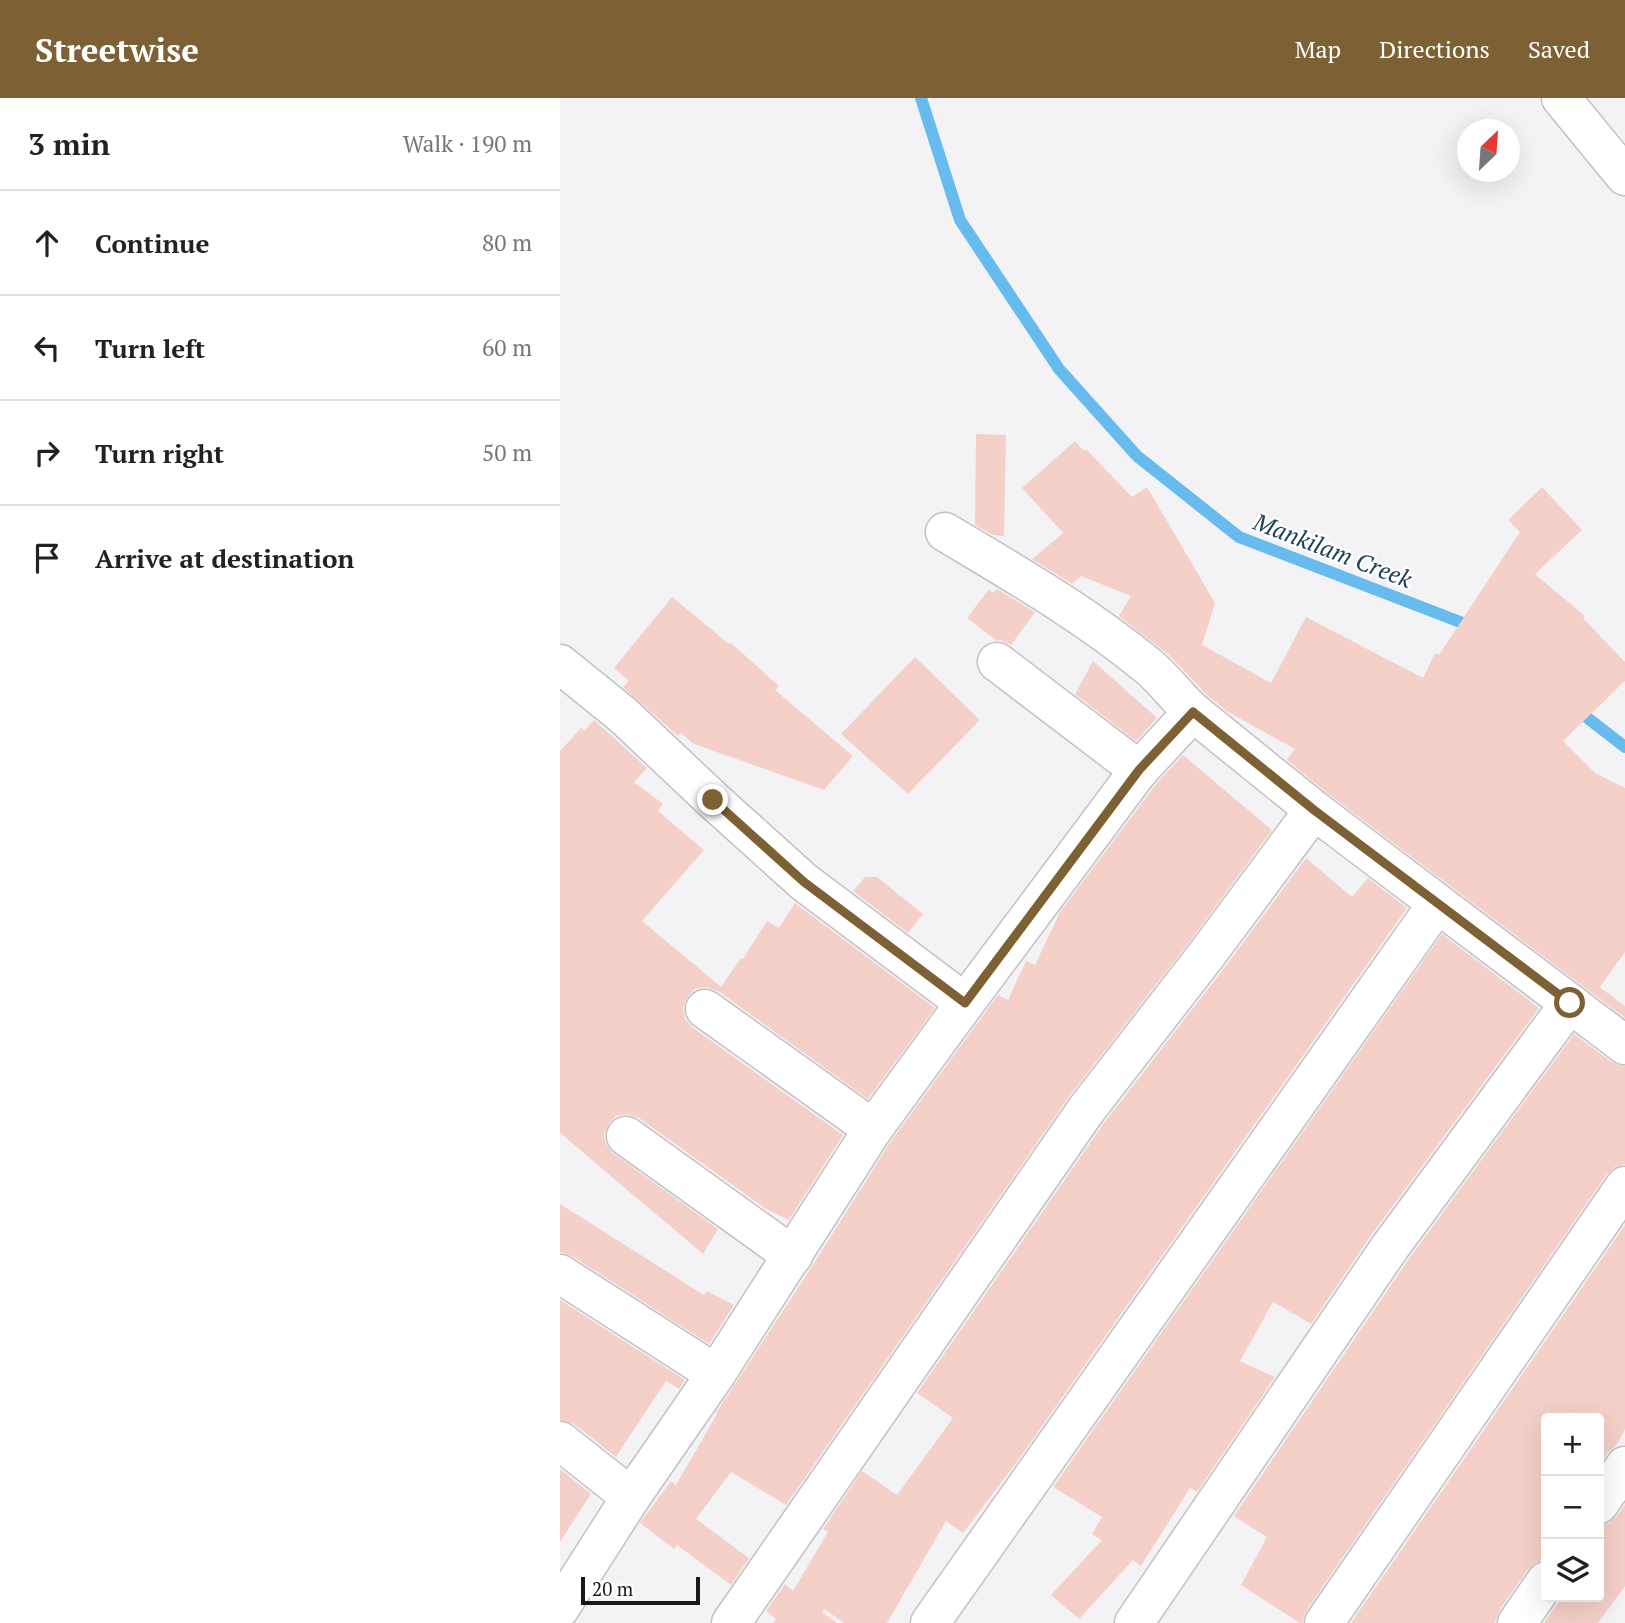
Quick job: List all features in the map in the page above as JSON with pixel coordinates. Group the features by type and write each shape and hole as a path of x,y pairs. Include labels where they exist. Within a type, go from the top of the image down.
{"street":[{"path":"1561,98 1625,176"},
{"path":"945,532 1061,601 1105,631 1150,668 1193,712 1314,810 1625,1045"},
{"path":"997,663 1139,770"},
{"path":"560,664 623,715 804,882 965,1003"},
{"path":"560,1608 631,1497 716,1374 873,1129 1139,770 1193,712"},
{"path":"731,1623 1086,1110 1314,810"},
{"path":"930,1623 1437,904"},
{"path":"1134,1623 1390,1247 1570,1003"},
{"path":"705,1009 873,1129"},
{"path":"626,1136 793,1256"},
{"path":"1324,1623 1625,1186"},
{"path":"560,1274 716,1374"},
{"path":"560,1441 631,1497"},
{"path":"1604,1497 1625,1466"},
{"path":"1517,1623 1541,1588"}],"building":[{"path":"976,434 1006,435 1004,536 993,535 975,525"},
{"path":"1075,441 1132,497 1147,487 1215,603 1202,645 1271,683 1306,617 1423,678 1435,653 1439,655 1520,532 1508,520 1542,487 1582,530 1535,574 1585,616 1583,618 1625,662 1625,681 1563,741 1595,773 1625,788 1625,952 1600,987 1625,1006 1625,1018 1327,793 1287,760 1295,749 1228,712 1207,695 1169,655 1119,616 1131,596 1081,576 1072,584 1032,559 1063,533 1022,488"},
{"path":"989,589 993,593 997,589 1035,612 1011,645 997,641 967,618"},
{"path":"672,597 729,644 730,642 779,686 775,690 853,756 824,790 694,744 681,733 678,736 623,687 629,681 614,668"},
{"path":"915,657 980,720 908,794 841,734"},
{"path":"1093,661 1157,718 1136,741 1075,694"},
{"path":"594,720 647,768 634,782 663,804 658,811 704,850 642,921 721,987 767,921 779,928 795,903 935,1008 868,1099 718,991 706,987 695,989 688,996 683,1008 685,1019 692,1027 843,1135 789,1220 766,1209 639,1118 627,1114 616,1116 609,1123 604,1135 606,1144 613,1153 718,1229 703,1254 560,1133 560,751 581,728 584,731"},
{"path":"1183,755 1272,830 1068,1098 786,1505 731,1472 696,1519 749,1558 731,1585 677,1545 674,1549 640,1523 671,1481 676,1485 716,1413 891,1141 998,995 1008,1000 1026,961 1035,965 1060,912 1156,784"},
{"path":"1306,858 1352,897 1368,878 1407,908 1016,1463 963,1533 946,1521 887,1623 844,1623 824,1609 822,1612 837,1623 774,1623 776,1619 766,1611 785,1584 793,1591 828,1532 823,1529 862,1471 897,1495 953,1418 917,1393 1104,1123"},
{"path":"865,877 877,877 923,914 908,933 853,891"},
{"path":"1442,934 1539,1008 1372,1234 1311,1324 1273,1302 1240,1361 1275,1377 1197,1492 1190,1488 1141,1566 1133,1560 1079,1619 1051,1595 1102,1540 1092,1534 1102,1517 1053,1487"},
{"path":"1574,1034 1612,1062 1625,1066 1625,1164 1615,1167 1607,1174 1300,1623 1241,1585 1267,1537 1234,1516 1408,1260"},
{"path":"560,1204 704,1295 707,1291 734,1305 709,1344 572,1256 560,1252"},
{"path":"1625,1225 1625,1429 1616,1446 1604,1458 1604,1413 1541,1413 1541,1560 1528,1569 1499,1611 1495,1623 1351,1623"},
{"path":"560,1300 685,1380 679,1389 666,1381 616,1457 574,1424 560,1420"},
{"path":"560,1469 591,1494 560,1542"},
{"path":"1625,1505 1625,1586 1598,1623 1544,1623 1559,1602 1604,1602 1604,1524 1617,1516"}],"waterway":[{"name":"Mankilam Creek","path":"921,98 960,220 1059,369 1137,456 1239,537 1473,629"},
{"name":"Mankilam Creek","path":"1576,709 1625,747"}],"route":[{"path":"713,800 804,882 965,1003 1139,770 1193,712 1314,810 1570,1003"}]}
